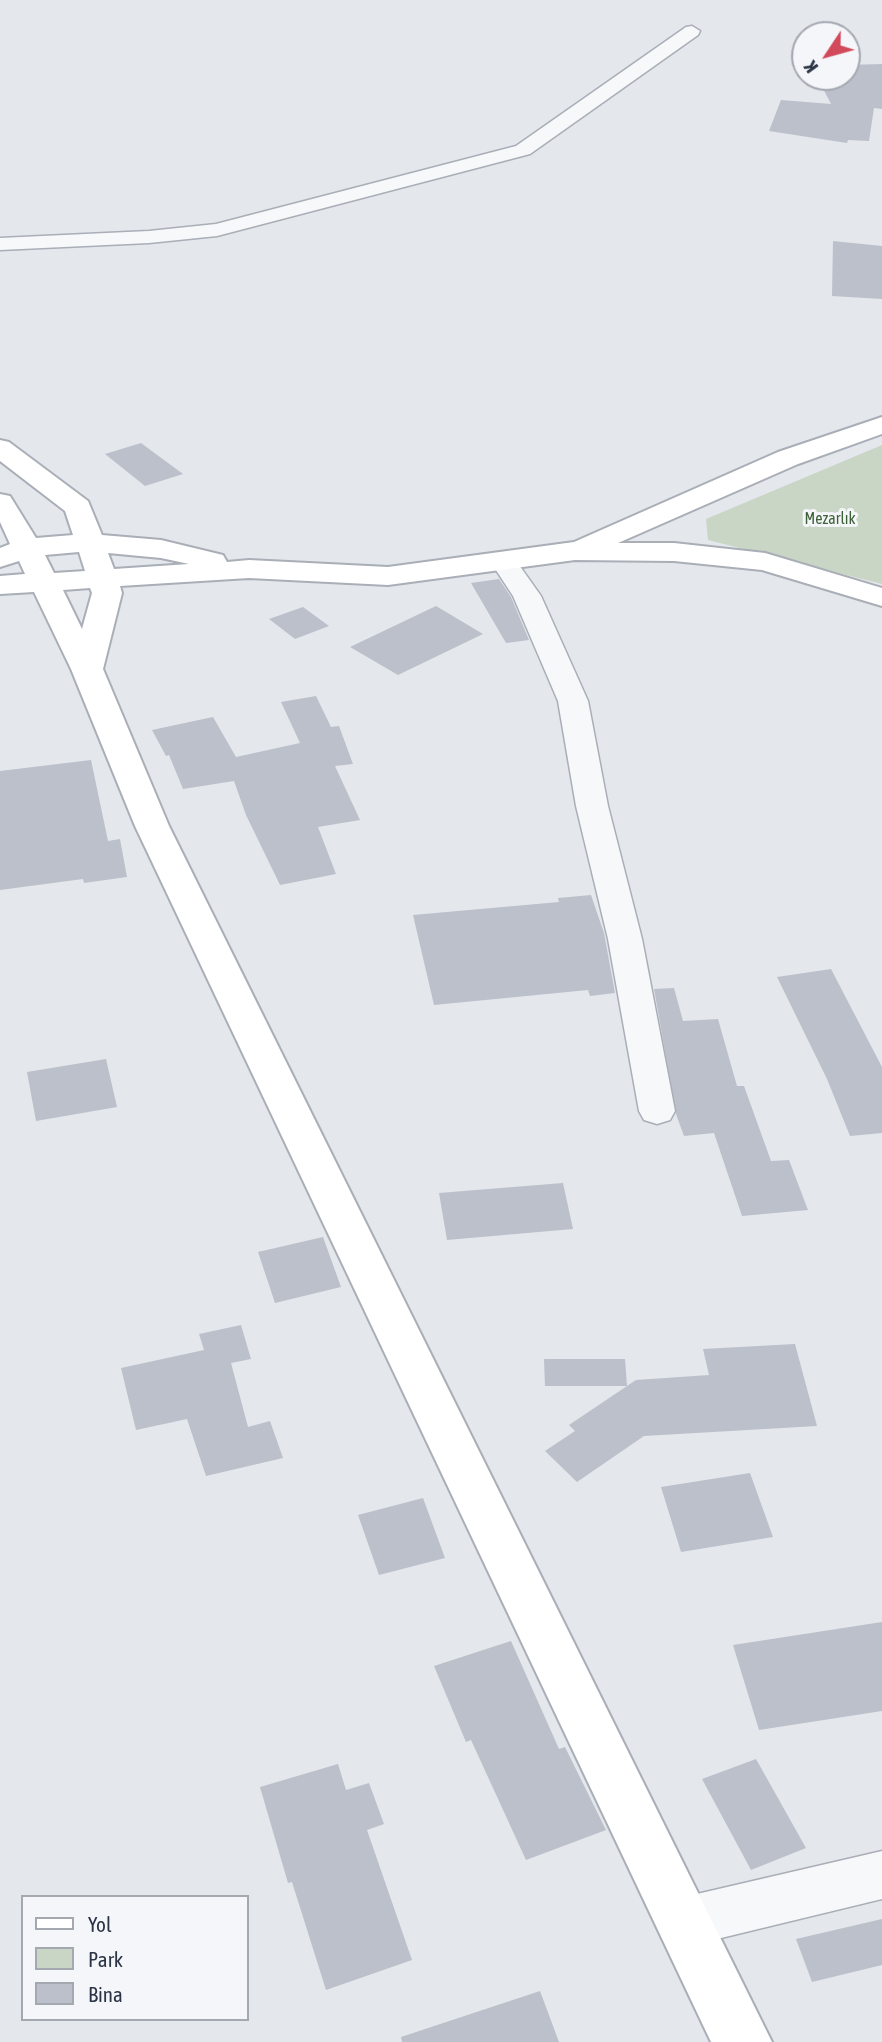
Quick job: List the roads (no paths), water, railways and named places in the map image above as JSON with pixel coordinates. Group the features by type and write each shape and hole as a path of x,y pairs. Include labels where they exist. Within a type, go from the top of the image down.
{"street":[{"path":"0,244 149,237 217,230 523,150 692,31"},
{"path":"575,551 788,458 882,425"},
{"path":"0,449 78,507 107,593 87,669"},
{"path":"0,502 12,518 13,552 45,583 87,669 152,825 742,2042"},
{"path":"13,552 90,544 161,549 249,569"},
{"path":"0,585 249,569 388,576 575,551 674,552 765,562 882,597"},
{"path":"503,561 527,596 573,701 592,806 625,939 657,1111"},
{"path":"684,1922 882,1875"}],"park label":[{"name":"Mezarlık","path":"830,519"}]}
